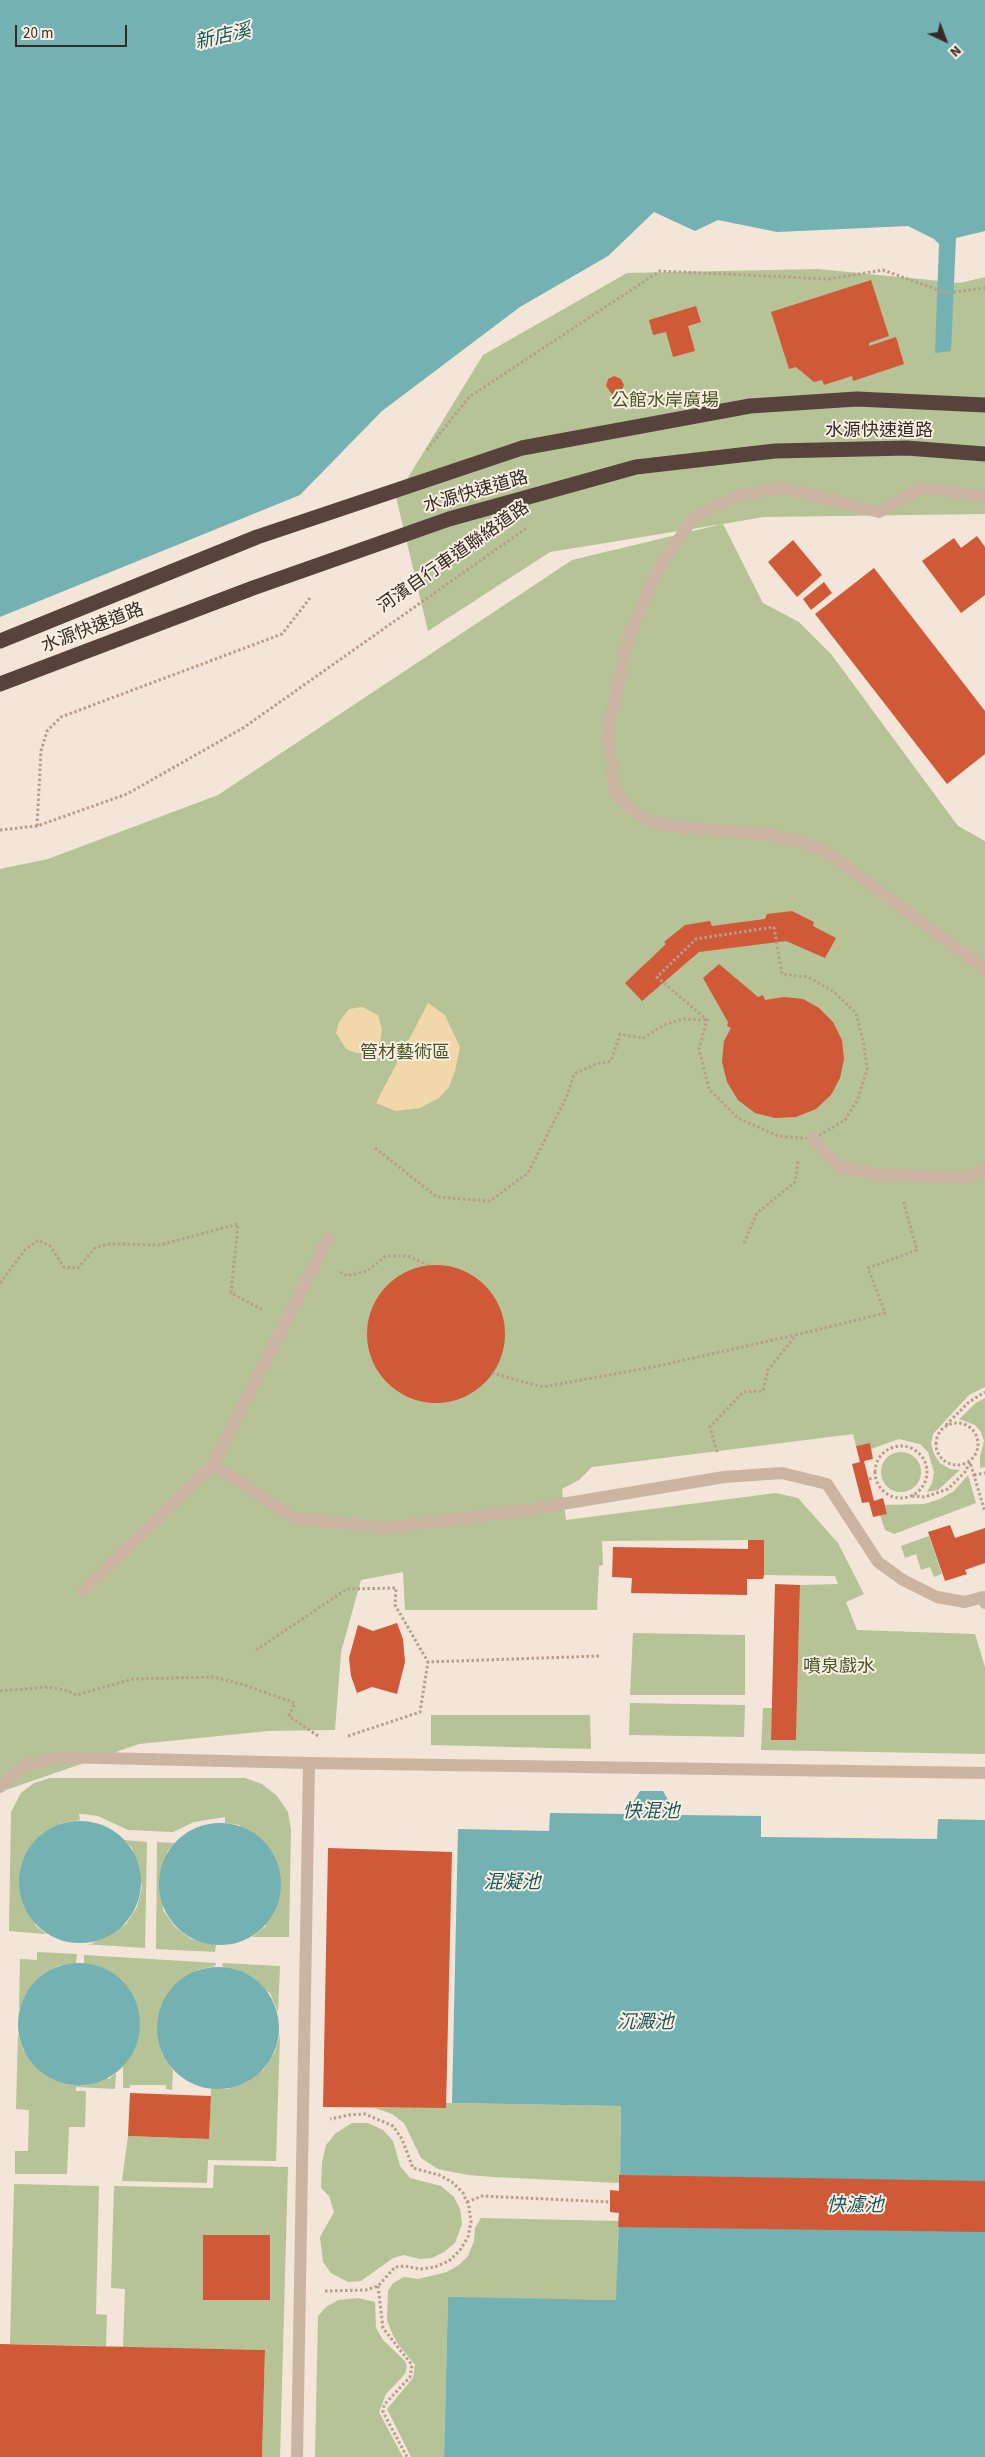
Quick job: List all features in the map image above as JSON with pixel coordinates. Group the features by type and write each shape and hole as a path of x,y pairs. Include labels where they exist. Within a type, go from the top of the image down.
{"highway":[{"path":"0,641 257,537 522,448 750,406 858,399 985,405"},
{"name":"水源快速道路","path":"0,684 253,588 449,519 636,467 775,451 907,448 985,454"}],"lane":[{"path":"985,496 921,488 879,512 785,488 740,495 693,518 656,573 628,640 608,728 614,790 626,805 642,818 670,826 765,834 799,841 825,851 985,969"},
{"path":"808,1138 839,1167 878,1174 966,1178 985,1169"},
{"path":"83,1591 214,1465 329,1237"},
{"path":"214,1465 294,1518 386,1528 520,1511 724,1478 782,1473 827,1484 878,1562 903,1580 937,1598 965,1602 983,1597 985,1603"},
{"path":"0,1787 23,1766 59,1756 309,1763 985,1773"},
{"path":"297,2457 309,1763"}],"path":[{"name":"河濱自行車道聯絡道路","path":"0,830 37,826 127,794 243,728 530,526"},
{"path":"707,1020 657,977 696,939 774,927 782,974 808,978 834,992 856,1013 864,1045 867,1069 858,1098 845,1120 808,1138 800,1147"},
{"path":"375,1148 437,1197 490,1201 528,1174 567,1096 574,1074 596,1064 611,1061 620,1034 643,1038 664,1025 683,1019 707,1020"},
{"path":"707,1020 699,1049 709,1089 738,1118 778,1136 808,1138"},
{"path":"744,1243 757,1213 795,1182 799,1156"},
{"path":"492,1373 543,1387 658,1366 885,1313 868,1268 917,1250 896,1175"},
{"path":"0,1283 25,1250 38,1240 50,1246 64,1267 78,1268 95,1248 102,1246 110,1244 160,1245 238,1224 231,1293 286,1322"},
{"path":"317,1260 347,1276 367,1271 386,1256 408,1256 428,1265"},
{"path":"724,1478 710,1427 744,1392 763,1391 768,1370 796,1335"},
{"path":"970,1462 960,1466 948,1464 940,1458 936,1447 938,1436 944,1427 969,1402 985,1392"},
{"path":"912,1496 919,1492 926,1480 927,1465 920,1453 909,1446 895,1446 882,1452 875,1464 874,1478 881,1490 892,1498 925,1497 948,1489 965,1472 977,1453 979,1442 975,1432 966,1424 955,1423 944,1427"},
{"path":"970,1462 985,1512"},
{"path":"974,1475 985,1473"},
{"path":"869,1479 874,1478"},
{"path":"256,1650 347,1589 396,1588 395,1605 428,1662 420,1712 342,1738"},
{"path":"428,1662 599,1656"},
{"path":"0,1691 49,1687 69,1691 76,1695 133,1679 214,1678 244,1685 295,1703 289,1716 320,1737 327,1737"},
{"path":"309,1763 320,1737"},
{"path":"300,2291 366,2290 378,2286 395,2267 405,2266 420,2269 435,2267 449,2261 460,2250 468,2237 471,2222 463,2193 452,2182 439,2175 414,2168 402,2139 393,2126 365,2114 331,2119 303,2118"},
{"path":"467,2202 482,2196 610,2202"},
{"path":"378,2286 383,2328 412,2366 410,2377 384,2405 383,2412 407,2457"}],"green space":[{"path":"818,269 960,283 985,277 985,514 763,517 723,524 763,603 799,622 831,654 958,826 985,841 985,1387 969,1395 933,1434 931,1444 934,1454 940,1463 950,1469 960,1470 938,1490 927,1492 932,1483 934,1472 928,1452 920,1444 899,1439 871,1449 870,1443 856,1446 853,1434 592,1467 579,1480 562,1489 566,1520 776,1493 798,1498 838,1543 864,1594 846,1602 857,1630 975,1634 985,1667 985,1754 761,1750 763,1708 772,1708 771,1740 796,1740 800,1585 838,1584 835,1576 764,1575 764,1540 602,1541 603,1565 599,1566 597,1610 405,1610 403,1572 361,1580 341,1652 335,1730 268,1731 139,1744 0,1792 0,869 48,859 218,795 572,560 722,524 550,552 428,631 396,497 483,355 627,273"},
{"path":"985,1398 985,1467 980,1468 980,1457 984,1441 981,1432 975,1425 959,1419 976,1403"},
{"path":"905,1452 912,1455 918,1461 921,1472 920,1480 912,1489 905,1492 897,1492 890,1489 882,1480 881,1468 884,1461 893,1453"},
{"path":"968,1475 976,1503 894,1534 885,1530 880,1515 887,1514 885,1505 924,1504 940,1499 954,1491"},
{"path":"929,1536 942,1574 934,1577 930,1567 921,1570 916,1554 905,1558 901,1546"},
{"path":"633,1633 745,1635 745,1695 630,1695"},
{"path":"630,1703 745,1705 744,1737 629,1735"},
{"path":"431,1715 590,1715 591,1749 431,1745"},
{"path":"50,1778 245,1778 262,1784 277,1796 288,1812 291,1830 289,1937 252,1937 266,1926 240,1825 225,1823 225,1817 194,1822 173,1832 128,1830 98,1816 83,1814 79,1814 80,1820 59,1824 35,1925 46,1934 9,1931 11,1812 21,1793 34,1783"},
{"path":"124,1840 147,1842 145,1948 84,1944 91,1944 126,1924 137,1907 142,1887 132,1848"},
{"path":"157,1842 175,1843 167,1852 163,1910 175,1927 191,1939 216,1945 215,1952 156,1949"},
{"path":"37,1952 77,1954 76,1963 58,1966 27,1992 19,2010 20,1959 37,1960"},
{"path":"84,1955 216,1963 215,1966 197,1970 162,2053 173,2070 172,2090 166,2089 166,2085 130,2085 130,2088 123,2088 123,2067 84,1963"},
{"path":"223,1963 280,1966 278,2012 270,1993 222,1966"},
{"path":"18,2034 23,2050 109,2079 116,2073 115,2089 76,2087 76,2091 86,2091 85,2127 69,2127 67,2174 15,2174 15,2151 28,2151 29,2110 16,2109"},
{"path":"280,2034 276,2161 208,2160 207,2183 122,2181 128,2136 209,2139 211,2089 228,2089 247,2082 264,2069 275,2052"},
{"path":"446,2103 621,2106 620,2183 468,2175 438,2169 421,2158 404,2123 392,2114 375,2108 446,2108"},
{"path":"352,2123 368,2123 383,2130 393,2141 400,2166 410,2178 441,2186 454,2197 460,2209 462,2224 455,2243 444,2252 432,2258 420,2259 404,2255 393,2258 361,2281 348,2282 331,2273 323,2262 320,2237 334,2212 329,2196 321,2188 322,2162 326,2145 336,2133"},
{"path":"214,2165 288,2167 280,2457 262,2457 265,2350 123,2347 125,2289 111,2288 114,2186 213,2188","holes":["270,2235 270,2300 203,2300 203,2236"]},
{"path":"14,2184 99,2186 96,2314 107,2315 106,2346 10,2344"},
{"path":"481,2218 618,2221 617,2300 448,2298 444,2457 411,2457 387,2409 413,2378 415,2365 398,2344 387,2320 388,2291 393,2283 404,2277 418,2279 447,2272 459,2265 468,2256 474,2241 475,2228"},
{"path":"358,2298 375,2302 376,2328 383,2340 405,2361 407,2366 405,2374 386,2394 379,2412 403,2457 315,2457 318,2316 326,2307 338,2300"}],"sand":[{"path":"428,1003 445,1015 460,1047 455,1071 449,1087 439,1098 420,1108 396,1111 376,1103"},
{"path":"362,1007 378,1015 382,1029 380,1042 368,1053 356,1053 346,1049 336,1033 339,1022 349,1009"}],"water":[{"name":"新店溪","path":"0,0 985,0 985,231 956,238 951,351 935,353 939,244 934,239 908,226 777,232 718,220 695,231 654,212 608,256 520,307 382,411 300,495 0,617"},
{"path":"640,1791 663,1791 677,1815 761,1816 761,1837 937,1839 938,1819 985,1820 985,2457 444,2457 448,2297 616,2300 620,2183 621,2106 452,2103 458,1829 549,1831 550,1813 626,1814"},
{"path":"80,1821 104,1825 123,1839 137,1858 141,1882 137,1906 123,1925 104,1939 80,1943 56,1939 37,1925 23,1906 19,1882 23,1858 37,1839 56,1825"},
{"path":"220,1823 244,1827 263,1841 277,1860 281,1884 277,1908 263,1927 244,1941 220,1945 196,1941 177,1927 163,1908 159,1884 163,1860 177,1841 196,1827"},
{"path":"79,1963 103,1967 122,1981 136,2000 140,2024 136,2048 122,2067 103,2081 79,2085 55,2081 36,2067 22,2048 18,2024 22,2000 36,1981 55,1967"},
{"path":"218,1967 241,1971 261,1985 275,2005 279,2028 275,2051 261,2071 241,2085 218,2089 195,2085 175,2071 161,2051 157,2028 161,2005 175,1985 195,1971"}],"building":[{"path":"871,280 889,336 869,343 869,346 896,337 904,364 853,381 852,376 824,385 822,380 814,382 796,367 789,369 771,312"},
{"path":"696,306 701,322 688,326 695,351 673,357 666,332 653,335 649,320"},
{"path":"614,376 621,379 624,385 621,392 627,399 620,405 606,386 608,379"},
{"path":"977,536 985,547 985,595 961,613 922,561 954,538 961,548"},
{"path":"793,540 822,575 797,597 768,562"},
{"path":"874,568 985,711 985,754 947,784 815,614"},
{"path":"824,582 832,593 811,610 803,599"},
{"path":"792,911 814,922 813,926 836,938 825,958 786,941 699,952 642,1001 625,983 666,944 664,942 685,925 710,921 712,926 765,919 767,914"},
{"path":"719,964 758,997 763,995 765,1000 784,997 803,999 819,1008 833,1022 842,1040 844,1059 840,1078 831,1095 816,1109 796,1117 775,1118 755,1113 738,1100 727,1082 722,1062 724,1041 731,1028 727,1026 728,1022 703,978"},
{"path":"436,1265 450,1266 463,1270 475,1276 485,1285 494,1295 500,1307 504,1320 504,1348 500,1361 494,1373 485,1383 475,1392 463,1398 450,1402 436,1403 422,1402 409,1398 397,1392 387,1383 378,1373 372,1361 368,1348 367,1334 368,1320 372,1307 378,1295 387,1285 397,1276 409,1270 422,1266"},
{"path":"870,1443 873,1459 864,1461 874,1501 883,1498 887,1514 873,1517 869,1502 862,1503 852,1464 860,1462 856,1446"},
{"path":"950,1525 955,1538 985,1528 985,1563 965,1570 967,1574 945,1581 928,1532"},
{"path":"748,1540 764,1540 764,1575 763,1579 747,1579 747,1595 631,1593 632,1578 612,1577 613,1547 748,1549"},
{"path":"775,1584 800,1585 796,1740 771,1740"},
{"path":"397,1623 403,1639 405,1662 397,1694 372,1687 357,1693 351,1676 349,1658 358,1625 373,1631"},
{"path":"328,1848 452,1852 446,2108 323,2107"},
{"path":"130,2093 211,2096 209,2139 128,2136"},
{"path":"619,2175 985,2181 985,2232 618,2227 619,2213 610,2212 610,2190 619,2191"},
{"path":"203,2235 270,2235 270,2300 203,2300"},
{"path":"0,2344 265,2350 262,2457 0,2457"}],"park label":[{"name":"公館水岸廣場","path":"665,402"},
{"name":"管材藝術區","path":"405,1054"},
{"name":"噴泉戲水","path":"839,1668"}],"water label":[{"name":"快混池","path":"651,1813"},
{"name":"混凝池","path":"512,1884"},
{"name":"沉澱池","path":"645,2024"},
{"name":"快濾池","path":"855,2207"}]}
